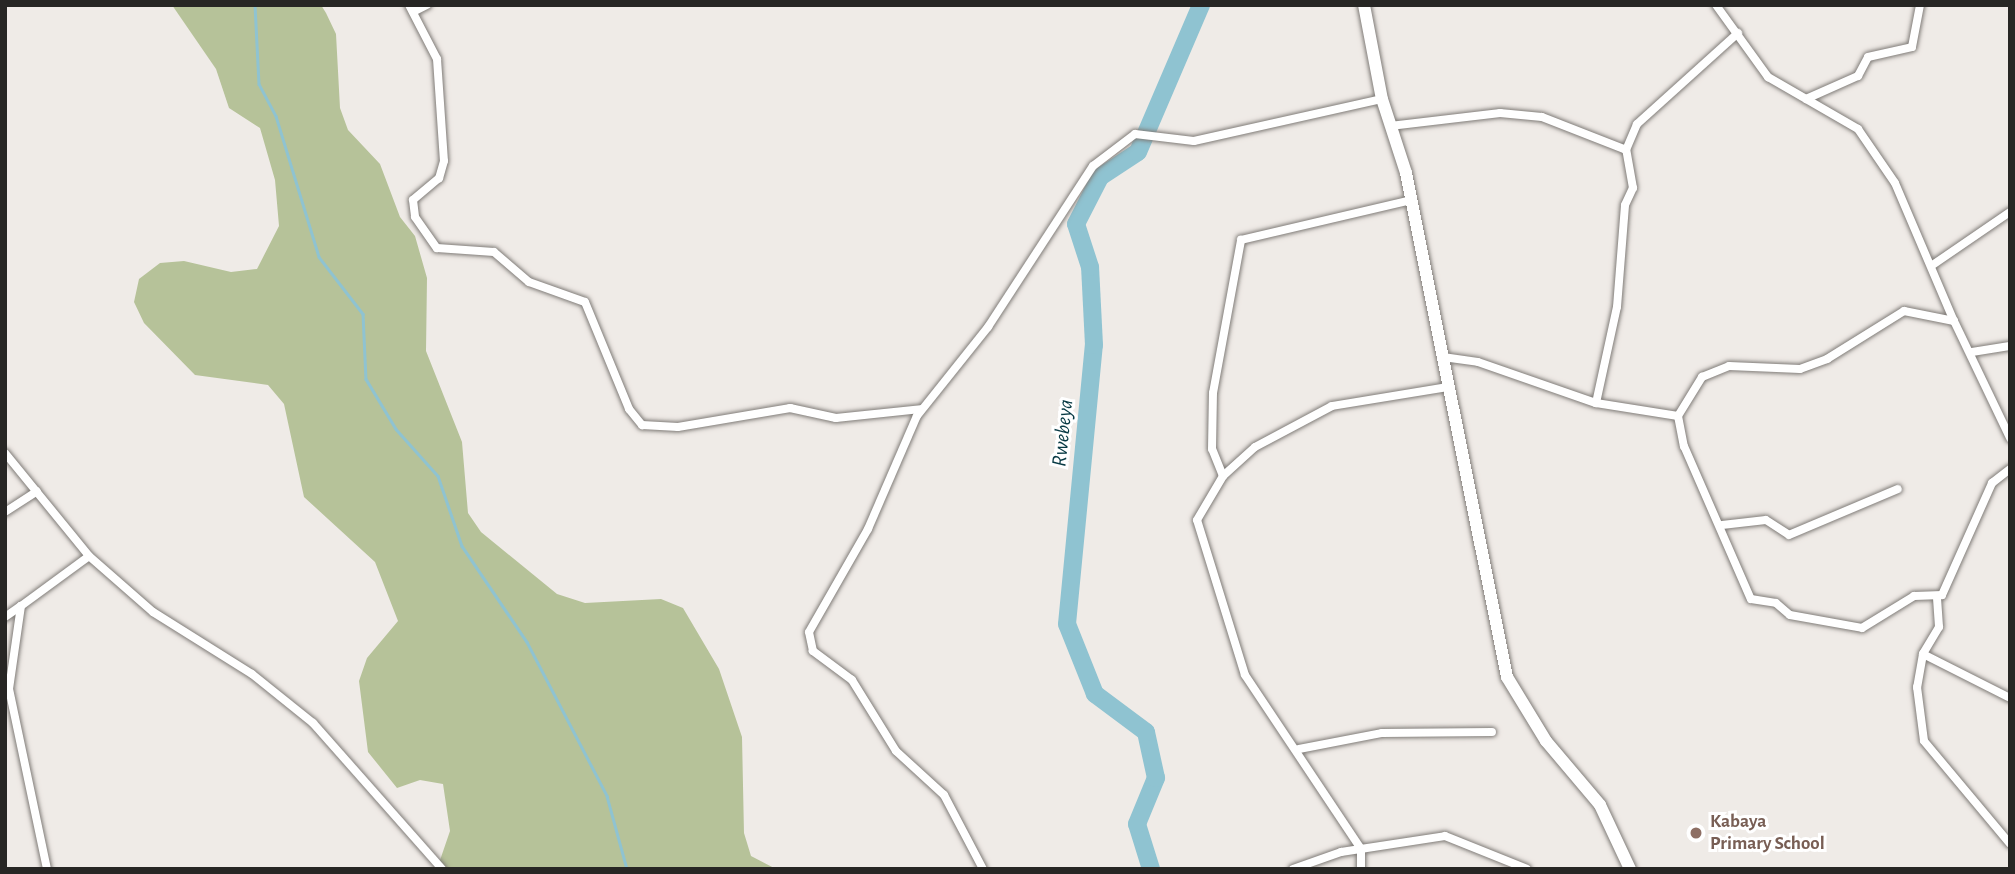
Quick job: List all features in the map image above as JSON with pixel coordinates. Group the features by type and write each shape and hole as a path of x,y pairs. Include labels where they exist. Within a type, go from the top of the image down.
{"main road":[{"path":"1364,5 1382,99 1411,200 1507,677 1546,741 1600,805 1630,869"}],"street":[{"path":"427,5 411,8 437,59 444,161 439,178 414,200 415,218 437,248 494,252 529,282 585,302 629,410 642,425 678,427 790,408 836,418 921,409"},
{"path":"1716,5 1768,77 1858,129 1895,183 1934,264 1954,321 1972,352 2010,439"},
{"path":"1806,99 1858,76 1868,57 1912,47 1920,5"},
{"path":"1596,403 1617,307 1625,205 1633,188 1626,150 1650,110 1738,33"},
{"path":"983,869 944,795 896,751 852,680 813,651 809,632 818,607 868,529 921,409 988,327 1093,166 1135,134 1153,134 1173,142 1194,141 1382,99"},
{"path":"1390,126 1500,113 1542,117 1626,150"},
{"path":"1223,477 1212,449 1213,393 1241,240 1411,200"},
{"path":"1934,264 1970,245 2010,212"},
{"path":"1937,598 1913,596 1861,628 1790,615 1776,603 1751,599 1722,525 1684,446 1678,416 1702,377 1729,366 1800,369 1827,359 1903,311 1954,321"},
{"path":"1972,352 2010,346"},
{"path":"1443,357 1478,362 1596,403 1678,416"},
{"path":"1361,869 1361,849 1299,749 1245,675 1205,555 1197,520 1223,477 1255,447 1332,406 1448,387"},
{"path":"5,453 89,556 153,612 252,674 313,723 442,869"},
{"path":"2010,469 1992,483 1972,537 1937,598 1939,627 1923,654 1917,687 1924,741 2010,844"},
{"path":"1722,525 1766,520 1789,535 1898,489"},
{"path":"5,512 37,491"},
{"path":"5,617 89,556"},
{"path":"21,606 9,703 47,869"},
{"path":"1923,654 2010,698"},
{"path":"1299,749 1382,733 1492,732"},
{"path":"1293,869 1361,849 1444,836 1513,867 1527,869"}],"green space":[{"path":"172,5 321,5 336,34 340,108 348,130 380,164 400,217 415,236 427,278 426,351 462,442 468,513 481,532 557,594 585,603 661,599 683,608 719,669 742,737 744,833 751,856 776,869 437,869 450,831 443,784 420,780 397,788 368,752 359,681 367,658 398,621 375,562 304,497 284,404 268,385 195,375 144,323 134,302 139,279 160,263 184,261 231,272 257,269 279,226 275,180 260,128 229,108 216,69"}],"waterway":[{"path":"255,5 259,84 276,116 319,257 363,314 366,379 396,429 438,476 462,546 527,642 607,796 627,869"},
{"name":"Rwebeya","path":"1151,869 1137,824 1156,778 1146,732 1095,694 1067,624 1094,345 1090,267 1076,224 1100,177 1138,152 1201,5"}],"place":[{"name":"Kabaya Primary School","path":"1696,833"}]}
